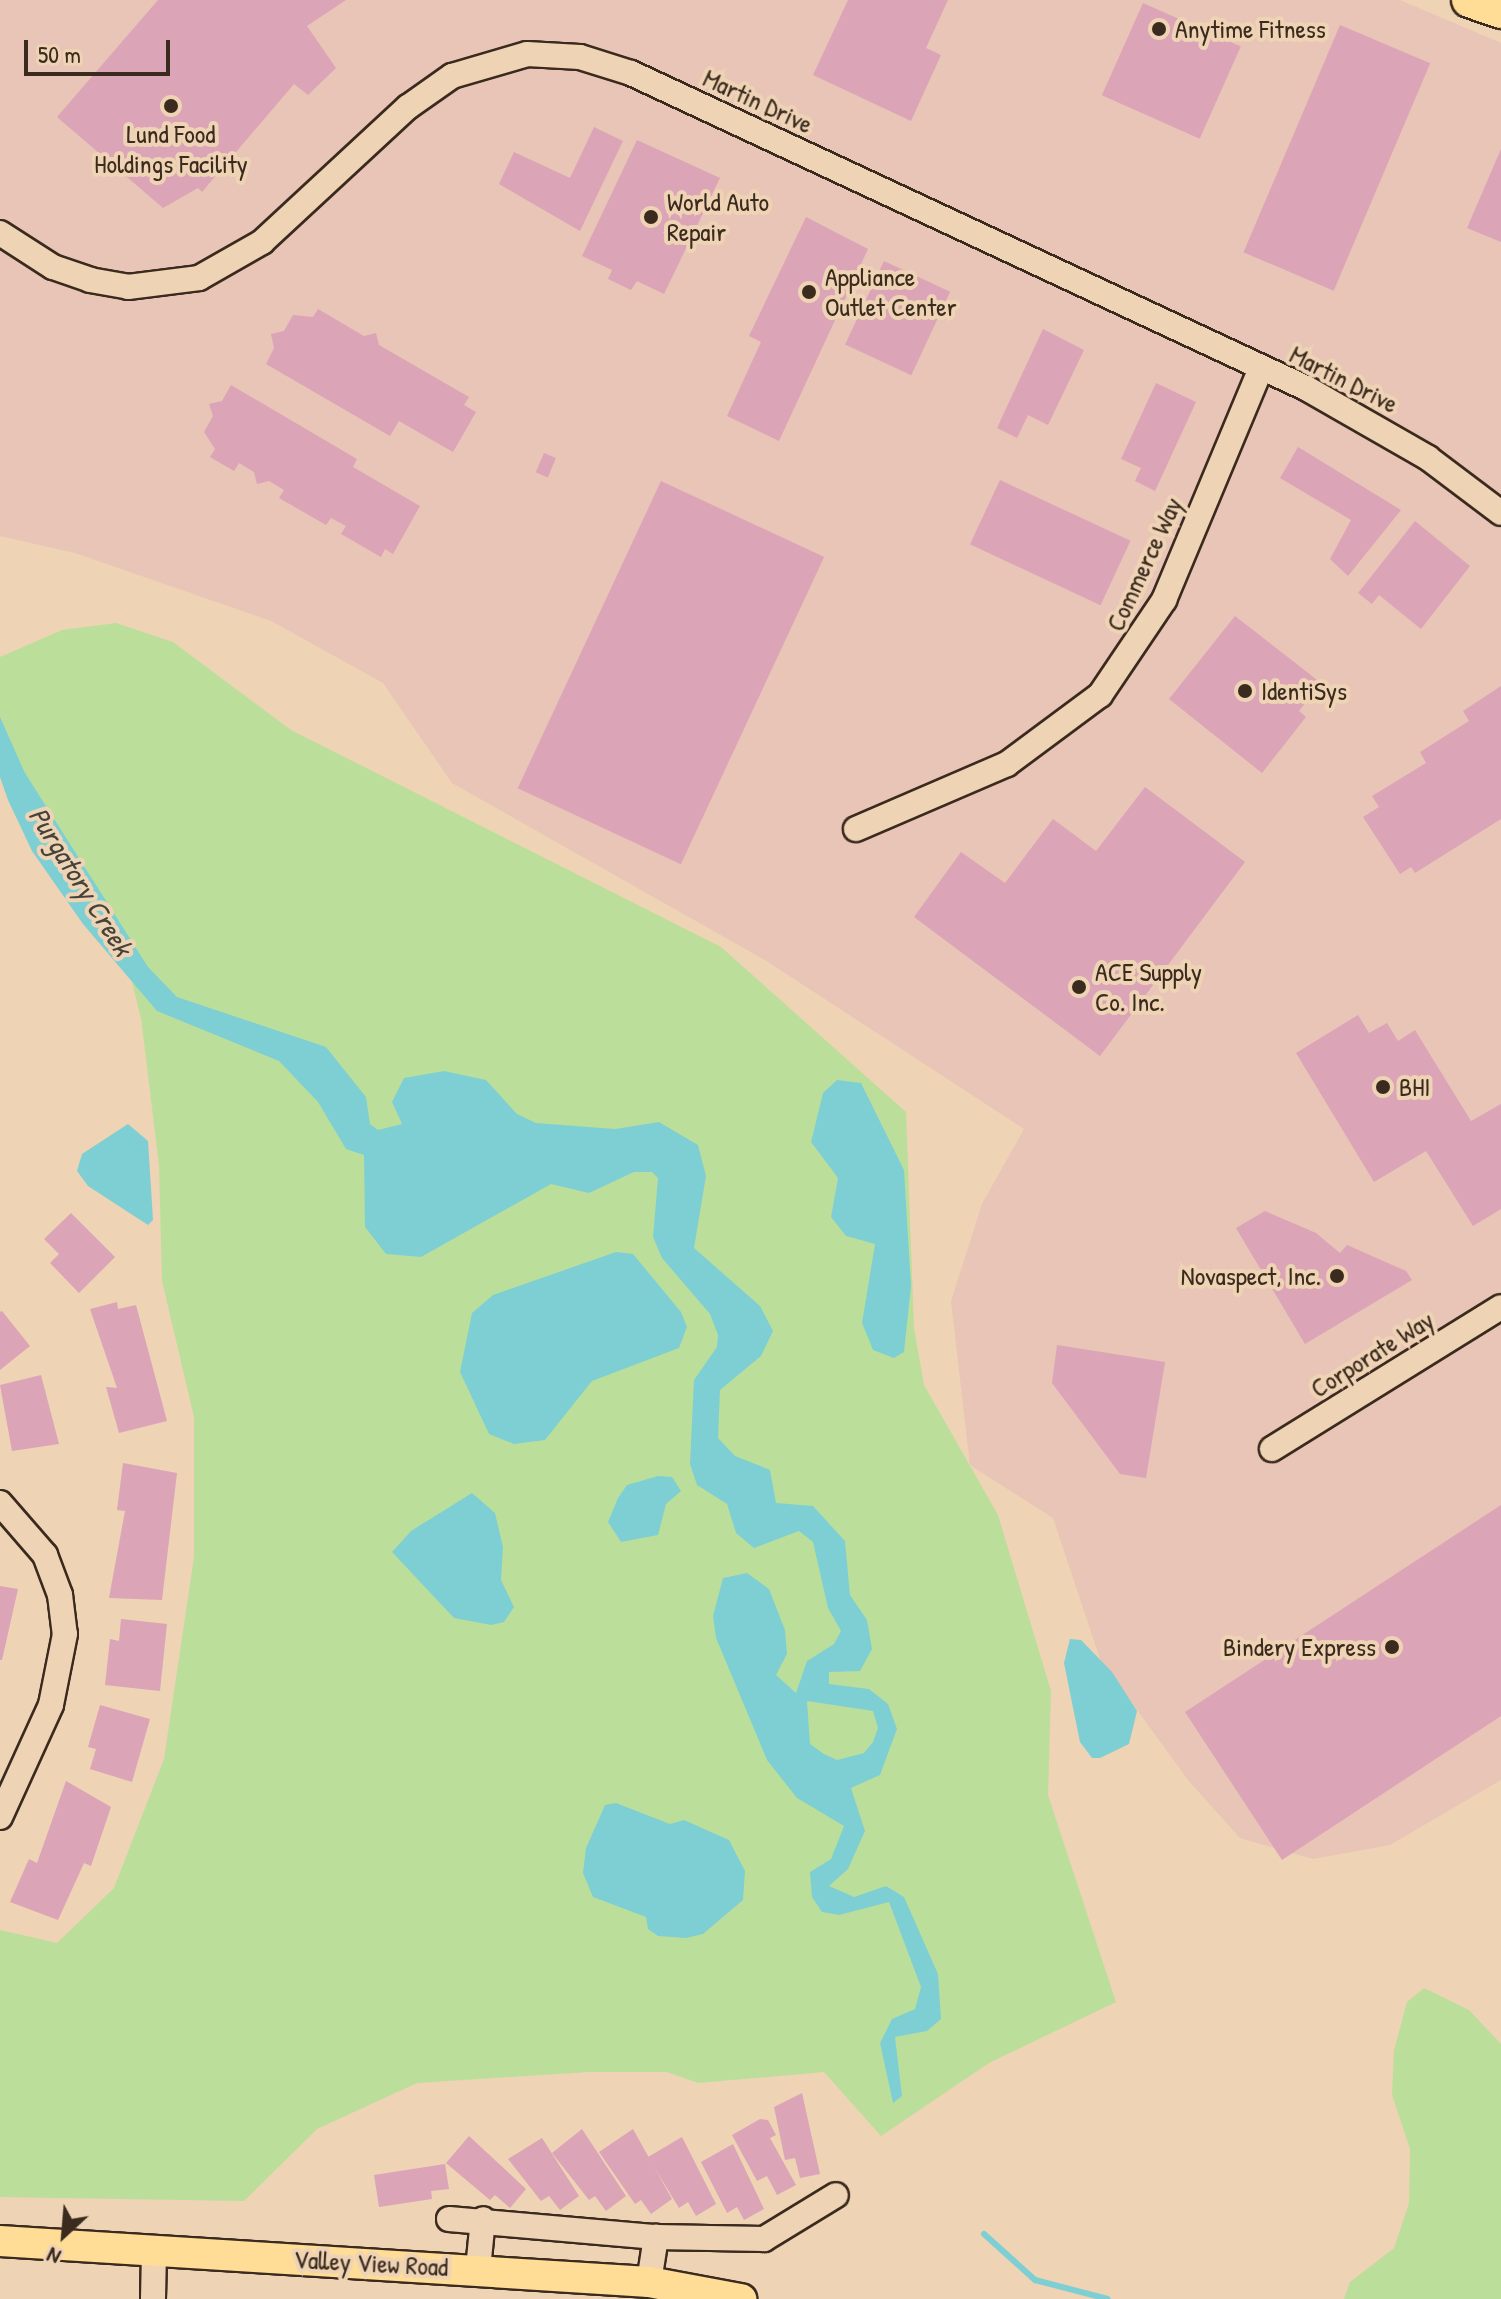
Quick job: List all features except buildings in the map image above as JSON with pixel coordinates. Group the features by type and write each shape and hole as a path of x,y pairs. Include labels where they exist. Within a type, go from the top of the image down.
{"highway":[{"path":"1469,0 1501,11"}],"main road":[{"name":"Valley View Road","path":"0,2241 649,2282 741,2299"}],"street":[{"name":"Martin Drive","path":"0,233 53,267 90,280 128,287 199,278 262,242 426,92 478,65 558,54 631,73 1362,417 1501,513"},
{"name":"Commerce Way","path":"856,829 1007,764 1100,695 1164,600 1261,368"},
{"name":"Corporate Way","path":"1272,1449 1501,1307"},
{"path":"0,1503 45,1555 60,1595 65,1634 51,1705 0,1817"},
{"path":"449,2219 483,2219 656,2237 764,2239 836,2195"},
{"path":"478,2269 483,2219"},
{"path":"649,2282 656,2237"},
{"path":"153,2299 154,2251"}],"shaded area":[{"path":"0,0 1400,0 1501,43 1501,1780 1390,1845 1313,1859 1240,1838 1188,1780 1100,1659 1053,1518 970,1465 951,1301 982,1204 1024,1129 765,960 452,783 383,683 271,621 75,553 0,536"}],"green space":[{"path":"116,623 173,642 291,730 721,947 906,1112 914,1328 924,1385 998,1515 1051,1691 1048,1795 1116,2002 989,2063 881,2136 824,2072 698,2083 667,2072 588,2072 417,2083 317,2129 244,2201 0,2197 0,1930 57,1943 114,1888 164,1759 194,1557 194,1417 162,1281 159,1165 141,1018 128,966 0,743 0,657 62,630"},
{"path":"1424,1988 1469,2010 1501,2044 1501,2299 1344,2299 1350,2282 1394,2248 1409,2203 1410,2149 1392,2095 1394,2050 1407,2002"}],"water":[{"path":"0,717 25,773 148,967 177,997 326,1047 366,1097 370,1124 378,1130 402,1124 392,1102 404,1078 444,1071 486,1080 517,1114 536,1123 615,1129 659,1122 698,1145 706,1176 694,1248 760,1306 773,1331 761,1356 720,1390 718,1438 735,1456 770,1470 776,1503 813,1506 845,1541 850,1595 867,1620 872,1649 860,1671 829,1672 829,1684 869,1689 888,1704 897,1729 880,1775 851,1788 865,1831 848,1869 829,1886 854,1897 886,1886 904,1897 938,1974 941,2019 927,2031 895,2037 902,2096 893,2103 880,2043 892,2019 915,2009 921,1987 889,1902 839,1915 822,1912 812,1897 810,1872 831,1859 844,1826 797,1798 767,1760 716,1638 713,1616 723,1578 747,1573 769,1589 785,1630 787,1654 776,1675 796,1693 807,1661 834,1644 841,1631 828,1608 813,1542 799,1531 754,1548 736,1533 727,1504 697,1485 690,1464 694,1380 717,1347 718,1335 710,1314 662,1258 653,1237 658,1178 652,1172 634,1172 589,1193 551,1184 421,1257 386,1254 365,1227 364,1155 346,1149 318,1102 279,1061 157,1011 83,924 32,851 0,777","holes":["807,1701 873,1711 878,1728 873,1742 864,1753 837,1760 810,1744"]},
{"path":"837,1080 861,1083 904,1170 911,1286 904,1352 894,1358 873,1350 862,1323 875,1244 846,1236 831,1217 838,1178 811,1142 823,1093"},
{"path":"128,1124 148,1141 153,1220 148,1225 88,1186 77,1171 82,1154"},
{"path":"616,1252 633,1254 681,1312 687,1327 679,1348 592,1381 545,1440 514,1444 489,1434 460,1372 472,1313 493,1295"},
{"path":"658,1476 672,1477 681,1491 666,1504 658,1535 621,1542 608,1522 618,1498 627,1485"},
{"path":"472,1493 495,1513 503,1547 501,1580 514,1607 504,1622 491,1625 454,1618 392,1552 411,1531"},
{"path":"1070,1639 1081,1640 1112,1672 1137,1711 1129,1744 1100,1758 1092,1758 1080,1742 1064,1663"},
{"path":"616,1803 670,1824 684,1820 729,1840 745,1871 743,1900 703,1934 686,1938 658,1936 648,1929 646,1917 593,1897 583,1873 586,1848 605,1805"}],"waterway":[{"name":"Purgatory Creek","path":"984,2234 1035,2280 1108,2299"}],"place":[{"name":"Anytime Fitness","path":"1159,29"},
{"name":"Lund Food Holdings Facility","path":"171,106"},
{"name":"World Auto Repair","path":"651,217"},
{"name":"Appliance Outlet Center","path":"809,292"},
{"name":"IdentiSys","path":"1245,691"},
{"name":"ACE Supply Co. Inc.","path":"1079,987"},
{"name":"BHI","path":"1383,1087"},
{"name":"Novaspect, Inc.","path":"1337,1276"},
{"name":"Bindery Express","path":"1392,1647"}]}
